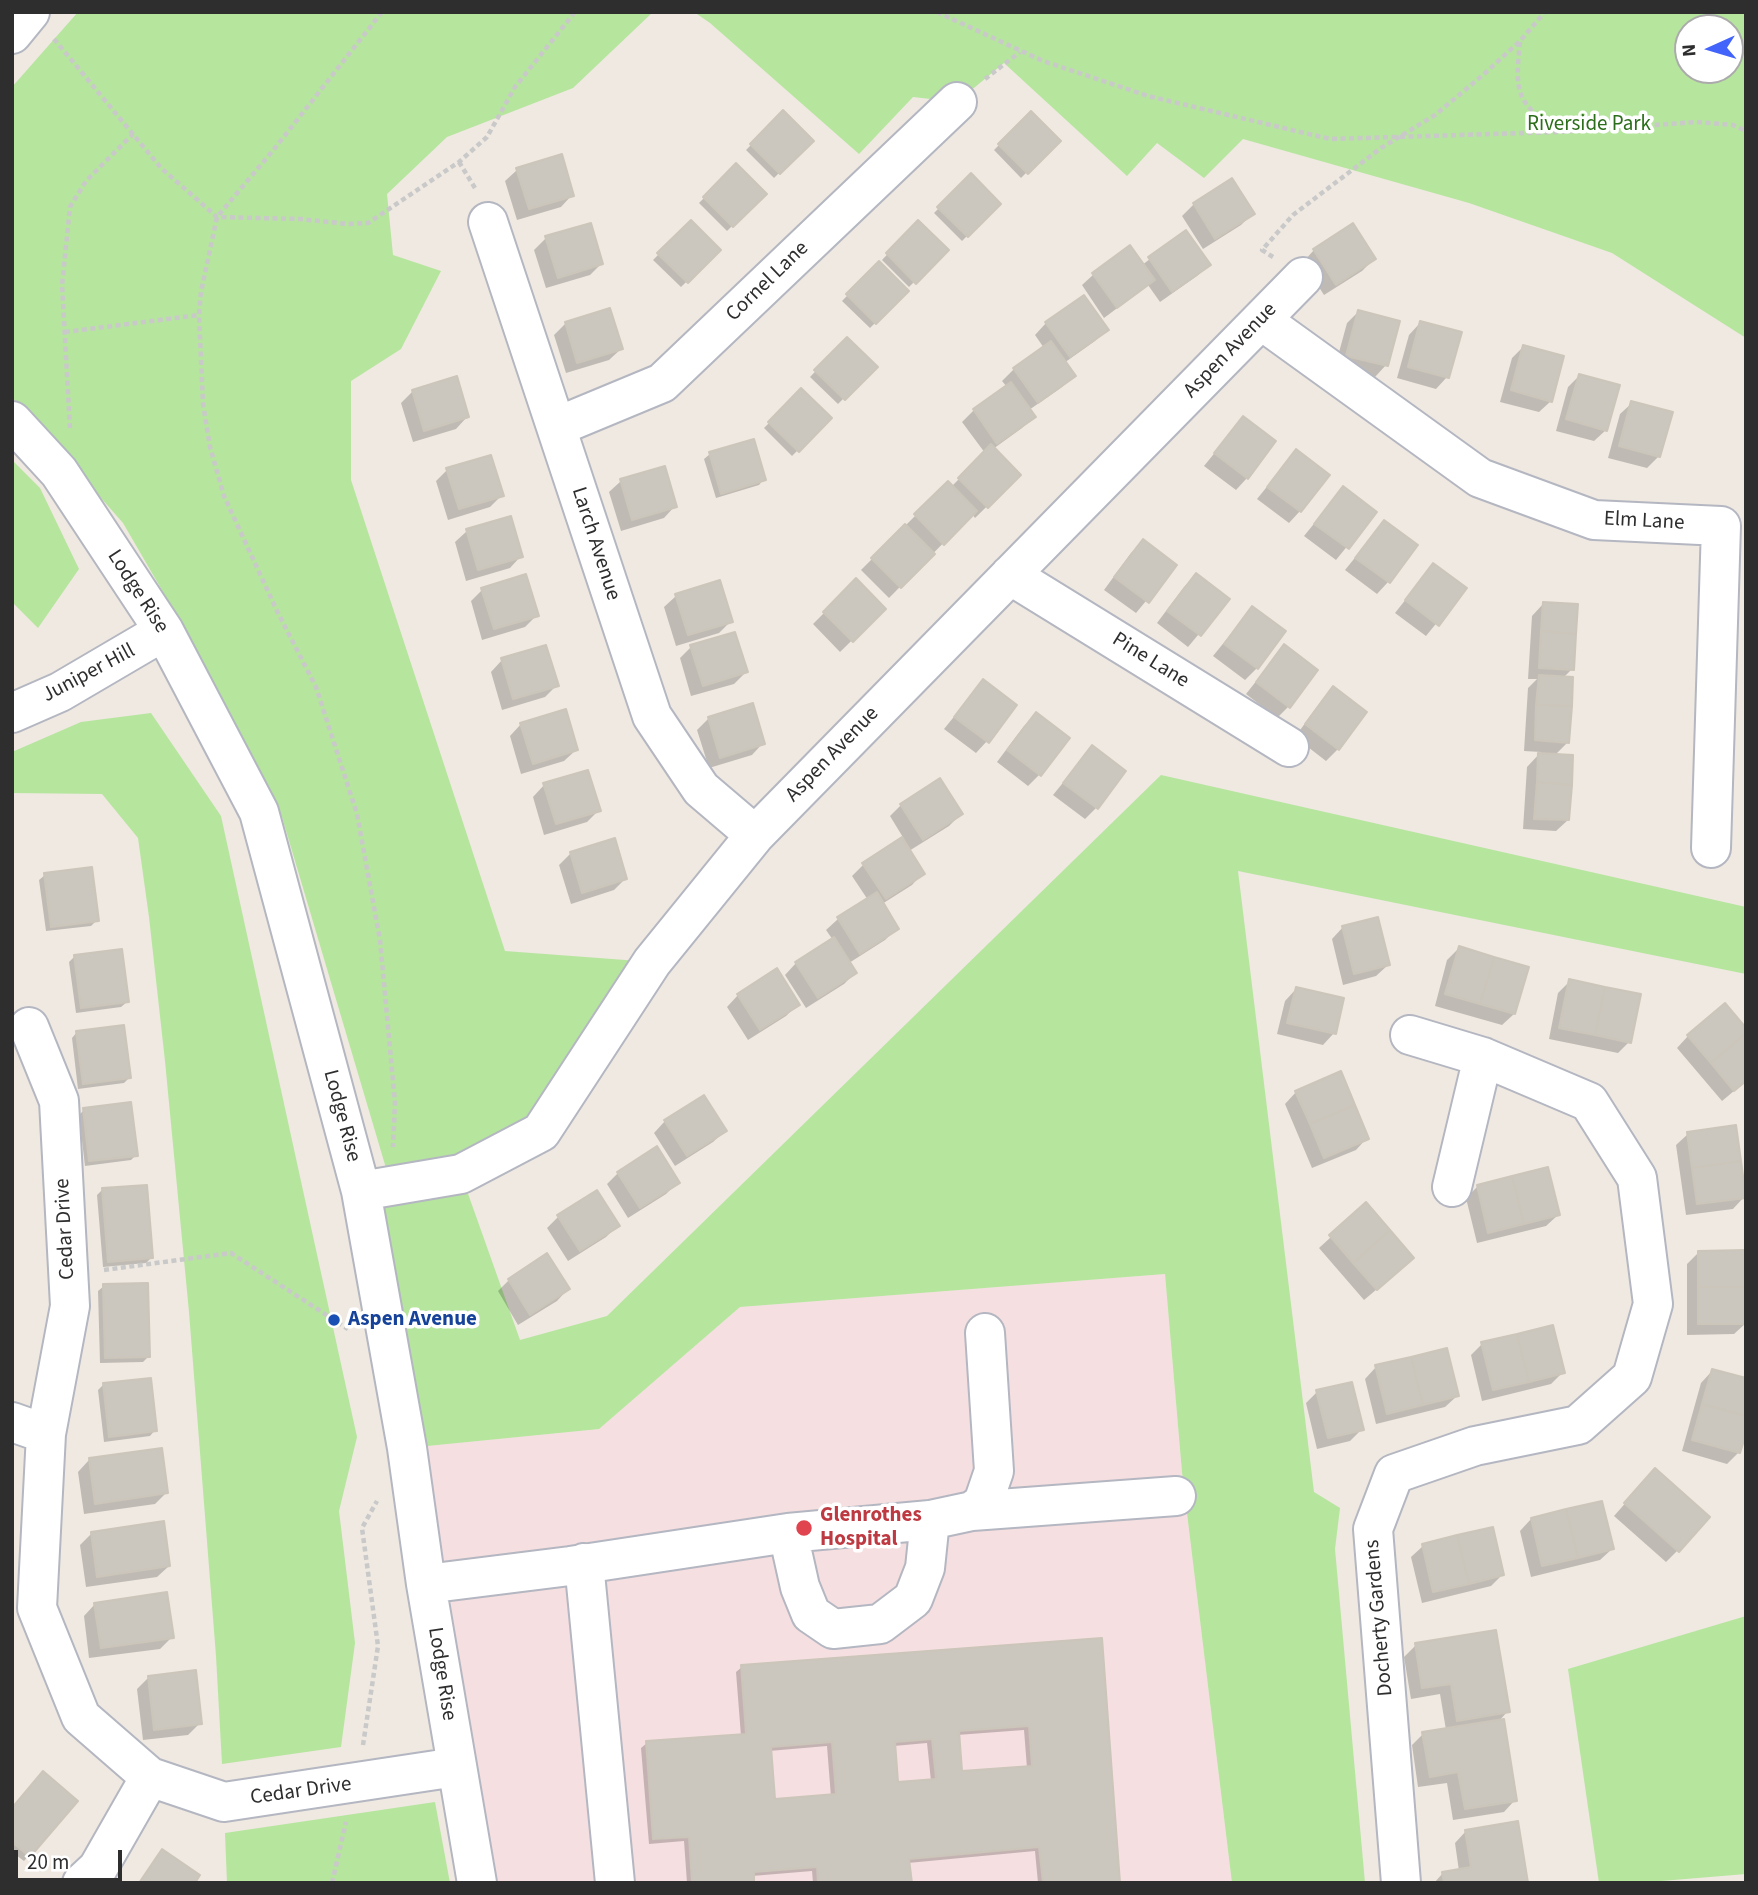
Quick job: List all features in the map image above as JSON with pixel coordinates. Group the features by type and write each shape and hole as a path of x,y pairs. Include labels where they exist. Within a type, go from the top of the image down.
{"street":[{"path":"12,34 42,25"},
{"name":"Cornel Lane","path":"556,426 662,383 957,102"},
{"name":"Larch Avenue","path":"488,222 652,716 701,789 755,835"},
{"name":"Aspen Avenue","path":"376,1189 461,1174 541,1132 652,962 755,835 1303,277"},
{"name":"Elm Lane","path":"1261,320 1480,478 1594,520 1721,526 1711,848"},
{"name":"Lodge Rise","path":"12,421 59,472 164,631 259,812 376,1189 391,1357 477,1883"},
{"name":"Pine Lane","path":"1010,575 1289,747"},
{"name":"Juniper Hill","path":"12,713 60,692 164,631"},
{"name":"Cedar Drive","path":"29,1027 59,1101 70,1306 29,1428 25,1610 81,1717 150,1777 224,1802 456,1767"},
{"name":"Docherty Gardens","path":"1401,1883 1373,1529 1394,1474 1475,1446 1578,1425 1632,1377 1653,1304 1637,1178 1589,1102 1483,1057 1410,1035"},
{"path":"1452,1187 1483,1057"},
{"path":"972,1511 983,1503 994,1471 985,1334"},
{"path":"426,1584 788,1533 930,1520 972,1511 1176,1496"},
{"path":"788,1533 800,1587 811,1614 833,1629 880,1624 913,1600 925,1568 930,1520"},
{"path":"584,1563 615,1883"},
{"path":"82,1883 98,1868 150,1777"}],"path":[{"path":"376,1189 395,1103 380,940 357,814 316,687 277,611 224,496 203,404 199,314 217,217 382,12"},
{"path":"42,25 161,168 217,217 300,219 348,224 368,223 459,162 487,138 514,87 575,12"},
{"path":"937,12 1043,61 1148,96 1330,139 1558,132 1697,121 1733,125 1746,131"},
{"path":"1303,277 1262,250 1293,215 1381,148 1435,115 1520,41 1545,12"},
{"path":"1520,41 1517,72 1522,101 1558,132"},
{"path":"957,102 1021,52"},
{"path":"71,436 62,285 70,207 86,181 133,134"},
{"path":"65,332 199,314"},
{"path":"68,1275 231,1254 391,1357"},
{"path":"332,1883 356,1784 378,1646 362,1528 407,1448"}],"shaded area":[{"name":"Glenrothes Hospital","path":"1165,1274 1182,1472 1232,1883 477,1883 407,1448 599,1429 740,1307"}],"green space":[{"path":"78,12 653,12 573,88 447,137 387,194 393,255 441,271 401,349 351,381 351,480 505,951 652,962 541,1132 461,1174 520,1340 607,1316 1161,775 1746,907 1746,974 1238,871 1314,1492 1340,1508 1335,1549 1365,1883 1232,1883 1182,1472 1165,1274 740,1307 599,1429 407,1448 361,1191 391,1185 282,817 181,623 123,523 12,397 12,87"},
{"name":"Riverside Park","path":"694,12 1746,12 1746,338 1612,253 1469,203 1243,139 1204,178 1157,143 1127,176 1004,63 957,102 913,97 859,154"},
{"path":"12,460 40,488 79,569 38,628 12,602"},
{"path":"151,713 221,816 357,1437 339,1511 355,1643 341,1747 222,1764 189,1312 165,1061 138,838 102,794 12,793 12,752 81,722"},
{"path":"1746,1616 1746,1874 1637,1883 1599,1883 1568,1669"},
{"path":"435,1802 450,1883 227,1883 225,1833"}],"building":[{"path":"783,110 814,141 780,174 750,144"},
{"path":"1031,111 1061,141 1028,174 998,144"},
{"path":"562,154 574,196 529,209 516,168"},
{"path":"736,163 767,194 733,227 703,197"},
{"path":"971,173 1001,204 968,237 937,207"},
{"path":"1232,178 1255,214 1215,239 1193,203"},
{"path":"691,220 721,250 688,283 657,253"},
{"path":"918,220 949,250 916,284 886,253"},
{"path":"591,223 603,264 558,278 545,236"},
{"path":"1353,223 1376,259 1336,285 1313,249"},
{"path":"1186,230 1211,265 1172,292 1148,257"},
{"path":"1130,245 1155,280 1117,308 1092,273"},
{"path":"879,261 909,291 876,324 846,294"},
{"path":"1084,295 1109,330 1070,357 1045,322"},
{"path":"610,308 623,349 577,363 565,322"},
{"path":"1358,310 1400,321 1388,366 1346,356"},
{"path":"1420,321 1462,332 1449,378 1408,367"},
{"path":"847,337 878,367 845,400 814,370"},
{"path":"1051,341 1076,376 1038,403 1013,368"},
{"path":"1523,345 1564,356 1552,402 1511,390"},
{"path":"1579,374 1620,385 1607,431 1566,419"},
{"path":"457,376 469,417 424,431 412,390"},
{"path":"1011,382 1036,417 997,444 973,409"},
{"path":"801,388 832,418 799,452 768,422"},
{"path":"1631,401 1673,412 1660,457 1619,446"},
{"path":"1243,416 1276,441 1248,479 1214,453"},
{"path":"754,439 766,480 721,494 709,452"},
{"path":"991,444 1021,475 988,508 958,478"},
{"path":"1296,449 1330,475 1301,512 1267,487"},
{"path":"491,455 504,496 459,509 446,468"},
{"path":"665,466 677,507 632,520 620,479"},
{"path":"948,481 977,511 944,545 914,514"},
{"path":"1343,486 1377,512 1349,549 1314,524"},
{"path":"511,516 523,557 478,570 466,529"},
{"path":"1384,520 1418,545 1390,583 1355,558"},
{"path":"905,524 935,554 901,588 871,558"},
{"path":"1143,539 1177,565 1149,603 1114,577"},
{"path":"1433,563 1467,588 1439,626 1405,600"},
{"path":"1196,573 1230,599 1201,636 1167,611"},
{"path":"526,574 539,616 494,629 481,588"},
{"path":"856,578 886,609 853,642 823,612"},
{"path":"720,580 733,622 688,635 675,594"},
{"path":"1543,602 1578,604 1576,634 1541,631"},
{"path":"1252,606 1286,631 1258,669 1224,644"},
{"path":"1541,631 1576,634 1574,670 1539,668"},
{"path":"735,632 748,672 703,686 690,645"},
{"path":"1284,644 1318,670 1290,708 1256,682"},
{"path":"546,645 559,686 513,699 501,658"},
{"path":"1539,675 1573,677 1572,706 1536,705"},
{"path":"983,679 1017,705 989,743 954,717"},
{"path":"1333,686 1367,712 1339,750 1305,724"},
{"path":"753,703 765,744 720,758 708,717"},
{"path":"1536,705 1572,706 1569,743 1535,740"},
{"path":"566,709 578,750 533,764 520,723"},
{"path":"1036,712 1070,738 1041,776 1007,750"},
{"path":"1092,745 1126,771 1098,809 1063,783"},
{"path":"1538,753 1573,755 1572,785 1537,782"},
{"path":"588,770 601,811 556,824 543,783"},
{"path":"940,778 963,814 923,840 900,804"},
{"path":"1537,782 1572,785 1569,820 1534,819"},
{"path":"902,837 925,874 886,899 862,863"},
{"path":"615,838 627,879 582,893 570,852"},
{"path":"92,867 99,921 51,927 44,873"},
{"path":"877,892 899,929 860,954 837,917"},
{"path":"1378,917 1390,965 1354,974 1342,926"},
{"path":"834,937 857,973 818,998 795,962"},
{"path":"1459,946 1494,957 1480,1004 1445,994"},
{"path":"122,949 129,1002 81,1008 74,955"},
{"path":"1494,957 1529,967 1515,1014 1480,1004"},
{"path":"777,968 800,1005 760,1030 737,994"},
{"path":"1569,979 1605,987 1595,1035 1559,1028"},
{"path":"1296,987 1344,998 1336,1034 1287,1023"},
{"path":"1605,987 1641,994 1631,1043 1595,1035"},
{"path":"1725,1003 1746,1028 1746,1033 1711,1063 1687,1035"},
{"path":"124,1025 131,1078 83,1084 76,1031"},
{"path":"1746,1033 1746,1081 1734,1091 1711,1063"},
{"path":"1341,1071 1355,1105 1310,1124 1295,1091"},
{"path":"704,1095 727,1131 687,1156 664,1120"},
{"path":"131,1102 138,1156 89,1161 83,1108"},
{"path":"1355,1105 1369,1139 1324,1158 1310,1124"},
{"path":"1736,1125 1741,1161 1692,1168 1687,1132"},
{"path":"657,1146 680,1183 640,1208 617,1172"},
{"path":"1741,1161 1746,1198 1697,1204 1692,1168"},
{"path":"1548,1167 1560,1215 1524,1224 1512,1176"},
{"path":"1512,1176 1524,1224 1488,1233 1477,1185"},
{"path":"147,1185 153,1258 108,1262 102,1188"},
{"path":"597,1190 620,1226 580,1251 557,1215"},
{"path":"1366,1202 1390,1230 1353,1263 1329,1235"},
{"path":"1390,1230 1414,1258 1377,1290 1353,1263"},
{"path":"1746,1250 1746,1287 1698,1287 1698,1251"},
{"path":"547,1253 570,1289 530,1315 508,1279"},
{"path":"148,1283 150,1357 105,1358 103,1284"},
{"path":"1698,1287 1746,1287 1746,1324 1698,1324"},
{"path":"1553,1325 1565,1373 1529,1382 1517,1334"},
{"path":"1517,1334 1529,1382 1493,1390 1481,1342"},
{"path":"1447,1348 1459,1396 1423,1405 1411,1357"},
{"path":"1411,1357 1423,1405 1387,1414 1375,1365"},
{"path":"1712,1369 1746,1378 1746,1416 1702,1404"},
{"path":"151,1378 157,1431 109,1437 103,1383"},
{"path":"1352,1382 1364,1430 1328,1438 1316,1390"},
{"path":"1702,1404 1746,1416 1746,1434 1740,1453 1692,1440"},
{"path":"162,1448 168,1493 95,1504 89,1458"},
{"path":"1655,1468 1710,1517 1679,1552 1624,1503"},
{"path":"1602,1501 1614,1549 1578,1558 1566,1509"},
{"path":"1566,1509 1578,1558 1542,1566 1531,1518"},
{"path":"164,1521 170,1566 97,1577 91,1532"},
{"path":"1493,1527 1504,1575 1469,1584 1457,1535"},
{"path":"1457,1535 1469,1584 1433,1592 1422,1544"},
{"path":"167,1592 174,1638 101,1648 94,1603"},
{"path":"1496,1630 1510,1712 1457,1721 1451,1684 1422,1688 1415,1643"},
{"path":"1102,1638 1120,1883 1043,1883 1039,1847 909,1859 912,1883 818,1883 817,1867 754,1872 754,1883 692,1883 689,1837 653,1839 646,1741 746,1734 741,1665","holes":["1029,1726 1032,1766 962,1771 959,1731","932,1739 936,1779 898,1782 895,1742","832,1742 836,1794 775,1799 771,1747"]},
{"path":"196,1670 202,1724 154,1730 148,1676"},
{"path":"1504,1719 1517,1801 1465,1809 1458,1772 1430,1777 1422,1732"},
{"path":"43,1771 78,1801 30,1857 12,1842 12,1808"},
{"path":"1518,1821 1528,1883 1444,1883 1442,1872 1471,1867 1465,1830"},
{"path":"162,1849 200,1875 195,1883 139,1883"}],"place":[{"name":"Aspen Avenue","path":"334,1320"},
{"name":"Glenrothes Hospital","path":"804,1528"}]}
